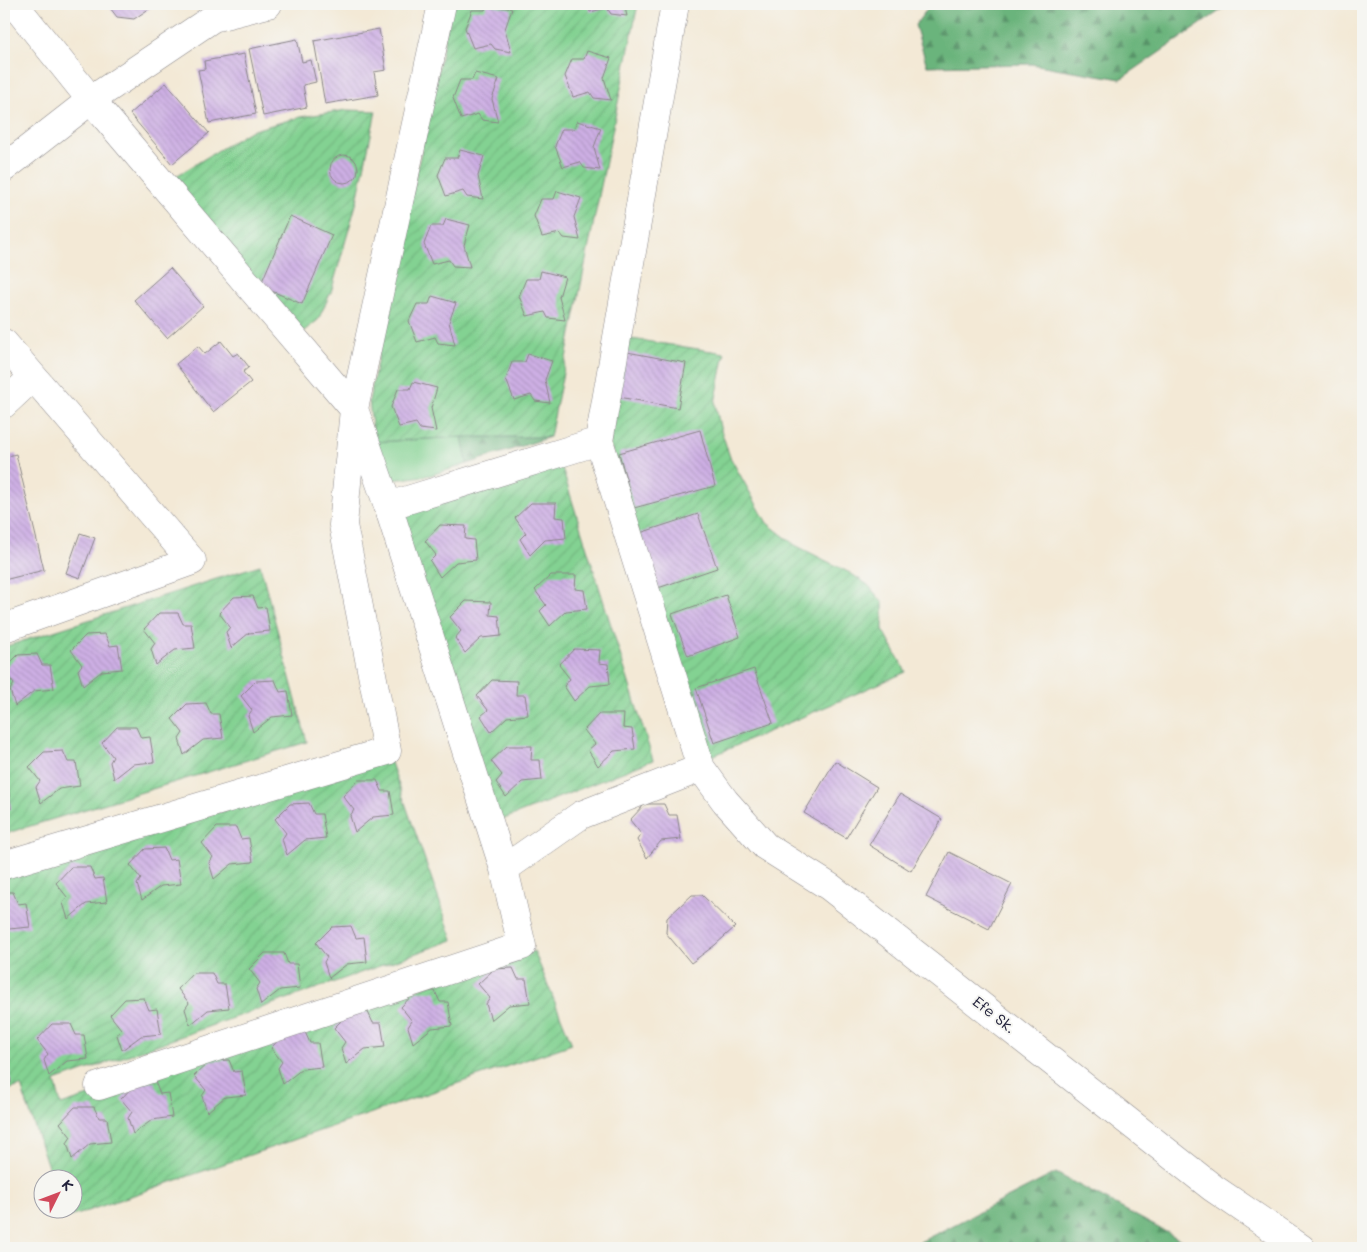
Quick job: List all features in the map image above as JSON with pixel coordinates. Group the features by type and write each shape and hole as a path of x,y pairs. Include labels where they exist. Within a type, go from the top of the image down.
{"street":[{"path":"14,4 91,100 354,409 388,506 504,869 522,946 99,1086"},
{"path":"4,168 91,100 213,18 268,4"},
{"path":"4,865 387,750 343,524 354,409 442,4"},
{"path":"388,506 599,441 676,4"},
{"path":"4,343 192,561 4,628"},
{"path":"4,404 33,377"},
{"name":"Efe Sk.","path":"599,441 701,768 725,801 765,846 830,887 1212,1188 1301,1248"},
{"path":"504,869 581,815 701,768"}],"green space":[{"path":"452,4 638,4 550,437 462,437 374,442 369,401"},
{"path":"931,4 1230,4 1121,79 1031,64 927,66 915,25"},
{"path":"347,110 376,111 357,201 331,292 318,320 300,334 168,181 250,131 300,117"},
{"path":"625,338 725,353 715,403 720,427 730,457 767,523 795,545 850,573 868,585 883,603 883,630 906,672 710,757 610,444"},
{"path":"462,437 550,437 467,464"},
{"path":"462,437 467,464 431,475 385,481 374,442"},
{"path":"561,465 653,760 499,821 400,517"},
{"path":"260,565 307,742 4,834 4,647"},
{"path":"390,760 453,940 55,1081 61,1105 534,951 572,1044 82,1213 82,1170 49,1170 21,1086 4,1091 4,878"},
{"path":"1056,1173 1196,1248 908,1248"}],"building":[{"path":"107,4 156,4 134,19 117,17"},
{"path":"487,4 512,9 505,29 511,52 495,49 491,44 473,48 465,28 472,10 485,10"},
{"path":"587,4 624,4 627,16 611,14 607,8 590,12"},
{"path":"379,29 386,70 374,72 378,95 325,104 314,41"},
{"path":"297,39 302,62 311,60 316,82 303,85 307,107 263,116 249,49"},
{"path":"587,51 611,58 604,78 611,100 594,98 590,92 573,97 565,76 572,59 584,59"},
{"path":"244,54 256,114 209,123 198,70 205,69 204,61"},
{"path":"475,73 499,79 492,99 498,122 482,120 478,114 461,119 453,98 460,80 472,80"},
{"path":"166,83 209,133 172,164 130,114"},
{"path":"577,121 601,128 594,147 600,170 584,168 580,162 563,167 555,146 562,129 574,129"},
{"path":"460,150 484,156 478,176 483,199 467,197 463,191 446,196 438,175 445,158 457,158"},
{"path":"344,155 354,159 358,169 354,179 344,183 334,179 330,169 334,159"},
{"path":"557,191 581,198 574,217 580,240 564,238 560,233 542,237 534,216 541,199 554,199"},
{"path":"290,216 332,235 302,304 260,286"},
{"path":"446,219 470,225 464,245 470,267 453,266 449,260 432,264 424,244 431,226 443,226"},
{"path":"170,268 203,306 167,338 134,300"},
{"path":"541,271 565,277 559,297 565,320 548,318 545,312 527,316 519,296 526,279 539,279"},
{"path":"432,296 456,303 449,322 455,345 438,343 435,337 417,342 409,321 417,304 429,304"},
{"path":"221,341 233,356 238,353 249,367 243,372 251,382 213,412 176,364 198,346 205,354"},
{"path":"627,352 686,363 678,408 619,397"},
{"path":"528,354 552,361 545,380 550,403 535,401 531,395 514,400 506,379 512,362 525,362"},
{"path":"413,382 437,388 431,408 436,431 420,429 416,423 399,427 391,407 398,389 410,389"},
{"path":"700,430 715,486 634,508 619,453"},
{"path":"16,454 44,570 4,580 4,457"},
{"path":"531,503 556,503 555,517 564,518 566,538 545,540 530,555 520,539 526,533 515,518"},
{"path":"698,514 717,568 658,588 640,533"},
{"path":"440,525 466,526 465,539 474,540 476,560 456,562 440,577 430,561 436,555 425,541"},
{"path":"80,533 95,538 80,578 66,573"},
{"path":"551,575 576,575 575,589 584,590 587,609 566,611 550,626 540,611 546,605 535,590"},
{"path":"726,595 740,637 688,656 672,614"},
{"path":"253,596 258,608 266,607 270,631 249,633 231,648 226,632 230,627 219,613 234,597"},
{"path":"466,601 491,602 490,615 499,616 501,636 481,638 465,653 455,638 461,631 450,617"},
{"path":"159,613 178,613 183,624 191,624 195,648 175,650 156,665 151,649 155,643 144,629"},
{"path":"105,634 110,646 118,645 122,669 102,671 83,686 78,670 82,665 71,650 86,635"},
{"path":"574,649 600,650 599,663 608,664 610,684 590,686 574,701 564,686 570,679 559,665"},
{"path":"37,654 42,665 50,665 54,689 34,691 15,706 10,690 14,684 4,669 18,655"},
{"path":"754,669 773,723 714,743 696,688"},
{"path":"275,680 280,692 288,691 292,715 272,717 253,732 248,716 252,710 241,696 256,681"},
{"path":"492,680 517,681 516,695 525,695 528,715 507,717 491,732 481,716 488,710 477,696"},
{"path":"206,703 211,714 219,714 223,738 203,740 184,755 179,739 183,733 172,719 187,704"},
{"path":"599,714 624,714 623,728 632,729 635,749 614,751 598,766 588,750 595,744 584,730"},
{"path":"117,727 136,727 141,738 150,737 154,762 133,764 114,779 110,762 113,757 102,743"},
{"path":"507,746 532,746 531,760 540,760 542,780 522,782 506,797 496,782 502,775 491,761"},
{"path":"63,751 68,762 76,762 80,786 59,789 41,803 36,787 40,781 29,767 44,752"},
{"path":"835,761 877,787 846,838 804,813"},
{"path":"358,780 377,780 382,791 390,791 394,815 373,817 355,832 350,816 354,810 343,796"},
{"path":"4,784 8,784 11,809 4,809"},
{"path":"900,794 942,819 911,871 869,845"},
{"path":"309,803 314,814 322,814 326,838 305,840 287,855 282,839 286,833 275,819 290,804"},
{"path":"645,804 664,804 669,815 677,815 681,839 661,841 647,858 637,840 641,834 630,820"},
{"path":"217,827 236,827 241,839 249,838 253,862 232,864 214,879 209,863 213,857 202,843"},
{"path":"164,848 169,860 177,859 181,884 161,886 142,900 137,884 141,879 130,865 145,849"},
{"path":"949,852 1012,884 989,929 926,897"},
{"path":"71,867 90,867 95,879 103,878 107,902 86,904 68,919 63,903 67,897 56,883"},
{"path":"4,892 13,892 18,904 26,903 30,927 9,929 4,934"},
{"path":"692,895 702,895 735,927 691,963 666,933 667,918"},
{"path":"351,926 356,938 364,937 367,962 347,964 329,978 324,962 327,957 316,943 332,927"},
{"path":"265,953 284,953 288,964 297,964 300,988 280,990 261,1005 256,989 260,983 249,969"},
{"path":"513,968 518,979 526,979 530,1003 509,1005 491,1020 486,1004 490,998 478,984 494,969"},
{"path":"193,973 212,973 217,984 225,984 229,1008 208,1010 190,1025 185,1009 189,1003 178,989"},
{"path":"416,991 435,991 440,1002 448,1002 452,1026 432,1028 413,1043 408,1027 412,1021 401,1007"},
{"path":"144,998 149,1010 157,1009 161,1034 141,1036 122,1050 117,1035 121,1029 110,1015 125,999"},
{"path":"368,1012 373,1023 381,1023 385,1047 365,1049 346,1064 341,1048 345,1042 334,1028 349,1013"},
{"path":"52,1024 71,1024 76,1035 84,1035 88,1059 67,1061 49,1076 44,1060 48,1054 37,1040"},
{"path":"286,1032 305,1032 310,1043 318,1043 322,1067 302,1069 283,1084 278,1068 282,1062 271,1048"},
{"path":"4,1059 8,1059 11,1083 4,1084"},
{"path":"229,1060 234,1072 242,1071 246,1095 225,1097 207,1112 202,1096 206,1090 194,1076 210,1061"},
{"path":"155,1082 160,1094 168,1093 172,1117 152,1120 133,1134 128,1118 132,1112 121,1099 136,1083"},
{"path":"75,1107 94,1107 99,1118 107,1118 111,1142 90,1144 72,1159 67,1143 71,1137 60,1123"}]}
